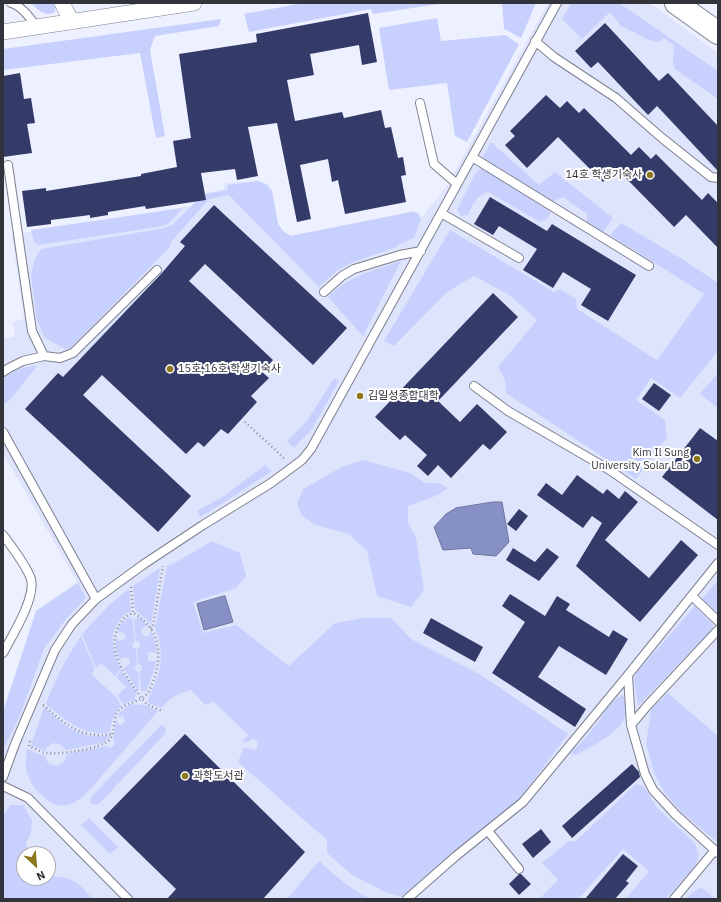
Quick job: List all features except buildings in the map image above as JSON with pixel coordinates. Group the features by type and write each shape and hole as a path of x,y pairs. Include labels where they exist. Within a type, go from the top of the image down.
{"main road":[{"path":"676,3 718,33"}],"street":[{"path":"62,3 72,22"},
{"path":"3,32 194,3"}],"lane":[{"path":"11,3 23,10 37,27"},
{"path":"3,777 15,744 55,650 72,624 96,599 157,556 271,483 302,460 311,449 557,3"},
{"path":"535,41 554,57 616,98 662,138 711,177 718,178"},
{"path":"420,103 434,164 457,184"},
{"path":"472,157 649,266"},
{"path":"8,165 32,331 44,356"},
{"path":"441,214 519,258"},
{"path":"324,292 342,276 354,269 400,255 421,251"},
{"path":"3,372 24,361 44,356 60,358 74,353 157,270"},
{"path":"474,386 508,411 608,469 718,545"},
{"path":"3,432 96,599"},
{"path":"3,534 27,571 31,580 32,591 23,617 3,653"},
{"path":"407,899 456,856 523,802 718,563"},
{"path":"692,596 718,621"},
{"path":"631,725 718,630"},
{"path":"628,675 631,725 645,774 653,790 676,816 716,852 674,899"},
{"path":"3,786 28,798 128,899"},
{"path":"488,831 519,869"}],"path":[{"path":"245,422 284,459"},
{"path":"151,629 153,626 164,561 157,566"},
{"path":"125,589 131,584 133,613"},
{"path":"30,740 29,746 47,753 66,753 105,743 111,738 114,720 119,711 125,705 137,702 147,694 157,670 159,658 157,644 151,629 144,619 133,613"},
{"path":"133,613 125,617 119,624 113,640 118,662 125,675 147,705 162,711"},
{"path":"40,712 45,698"},
{"path":"42,704 76,730 90,735 112,734"}],"shaded area":[{"path":"31,3 53,3 55,12 48,14 44,13"},
{"path":"303,3 445,3 373,14 371,9 249,32 244,14"},
{"path":"502,3 536,3 521,38 504,29"},
{"name":"김일성종합대학","path":"548,3 650,3 718,53 718,899 3,899 3,710 36,611 77,582 3,453 3,339 15,336 13,322 24,319 12,235 191,206 202,194 224,189 223,183 258,181 268,184 272,190 278,224 283,231 291,236 413,211 419,213 422,217 447,186"},
{"path":"571,3 619,3 718,71 718,99 675,69 673,64 674,45 663,38 659,42 649,40 621,26 610,12 582,39 562,19"},
{"path":"437,18 441,41 505,35 519,44 467,142 455,136 447,83 389,90 379,28"},
{"path":"221,19 219,26 155,36 150,50 165,136 156,138 140,53 3,70 3,49"},
{"path":"490,143 492,143 539,185 555,172 613,218 602,234 587,224 587,214 563,197 551,202 482,159"},
{"path":"480,169 483,169 552,211 549,216 544,221 540,222 488,192 484,193 478,198 473,204 468,215 461,216 457,210 474,176"},
{"path":"258,181 267,185 272,191 278,224 283,231 290,236 412,212 418,213 421,219 414,238 398,245 397,247 351,263 338,270 319,287 229,195 209,199 170,243 170,247 71,348 65,349 45,338 37,321 31,276 34,261 41,249 165,228 172,225 204,194 228,190 227,185"},
{"path":"183,208 169,223 163,226 39,245 34,242 31,230"},
{"path":"621,223 682,259 718,283 718,351 680,398 651,378 636,400 665,420 667,437 636,479 506,393 505,380 498,367 537,320 511,296 474,276 447,292 394,346 384,341 450,230 554,292 560,289 576,299 577,309 657,360 704,294 610,235"},
{"path":"401,261 363,336 328,297 336,290 362,274"},
{"path":"37,366 9,401 3,405 3,379 18,370"},
{"path":"718,373 718,408 700,394"},
{"path":"334,378 339,381 312,429 294,448 287,441 307,421"},
{"path":"363,460 410,473 425,483 439,483 448,488 438,495 408,506 408,523 416,537 424,590 411,607 377,596 367,551 349,534 316,525 302,516 297,504 303,489 342,467"},
{"path":"265,465 272,471 200,517 197,511 224,496"},
{"path":"502,502 509,542 496,556 473,554 471,548 443,550 434,527 446,514 456,508"},
{"path":"212,541 240,553 246,576 236,588 193,602 203,633 236,625 289,666 335,623 364,618 391,618 411,639 481,675 568,734 519,800 455,851 402,897 385,892 352,875 327,853 327,840 238,762 244,747 254,750 257,748 258,743 256,740 252,739 245,743 243,741 248,735 214,702 205,705 191,690 174,696 161,708 148,703 149,696 159,671 161,658 160,644 155,628 167,566"},
{"path":"160,568 151,625 135,610 133,586"},
{"path":"718,580 718,608 715,612 702,599"},
{"path":"78,583 86,598 66,619 44,649 20,716 3,750 3,713 36,611"},
{"path":"129,589 131,611 119,622 113,635 115,656 121,669 115,676 101,663 96,668 82,634 109,605"},
{"path":"225,596 233,622 204,630 197,604"},
{"path":"695,606 713,624 712,629 638,706 634,679 637,672"},
{"path":"128,617 133,620 135,641 132,645 133,648 136,649 137,664 134,668 138,672 139,692 123,667 125,668 130,663 129,659 125,657 120,661 116,651 116,637 119,641 125,639 126,637 123,632 117,633 120,625"},
{"path":"138,617 143,620 148,627 146,626 142,628 142,634 148,636 151,631 156,645 157,656 156,653 148,653 148,660 152,662 156,660 155,668 146,692 141,691 139,672 142,670 141,665 138,664 137,649 140,647 140,644 136,641 134,620"},
{"path":"81,636 95,669 91,674 117,697 121,706 113,718 110,732 101,733 83,730 60,716 46,704 61,669"},
{"path":"121,670 137,693 135,701 130,701 123,705 118,695 126,687 116,677"},
{"path":"668,693 718,736 718,843 681,812 664,792 655,775 646,744 651,710"},
{"path":"623,695 627,706 626,715 621,724 604,739 594,745 576,755 570,753 596,726 613,701"},
{"path":"131,704 145,705 158,711 87,793 74,803 62,806 56,805 44,798 34,787 27,774 27,748 37,754 45,755 46,760 49,763 56,765 60,764 66,759 67,754 106,746 110,748 115,744 113,738 116,720 120,725 125,722 123,716 118,717 120,712"},
{"path":"44,707 66,725 82,734 90,736 110,735 110,737 106,739 105,742 66,750 61,745 55,743 50,745 45,751 31,745"},
{"path":"161,725 166,728 165,734 99,804 93,805 90,803 91,797"},
{"path":"636,784 644,786 657,808 695,843 699,856 695,866 666,899 626,899 649,871 623,849 578,899 539,899 558,880 542,863 569,841 576,841"},
{"path":"10,805 23,805 32,820 31,833 26,843 27,846 16,846 16,886 56,886 56,876 64,877 78,884 93,899 3,899 3,816"},
{"path":"89,818 118,847 110,854 81,825"},
{"path":"319,861 351,888 372,899 287,899"},
{"path":"702,888 716,899 686,899 695,891"}],"place":[{"name":"14호 학생기숙사","path":"650,175"},
{"name":"15호,16호 학생기숙사","path":"170,369"},
{"name":"김일성종합대학","path":"360,396"},
{"name":"Kim Il Sung University Solar Lab","path":"697,459"},
{"name":"과학도서관","path":"185,776"}]}
